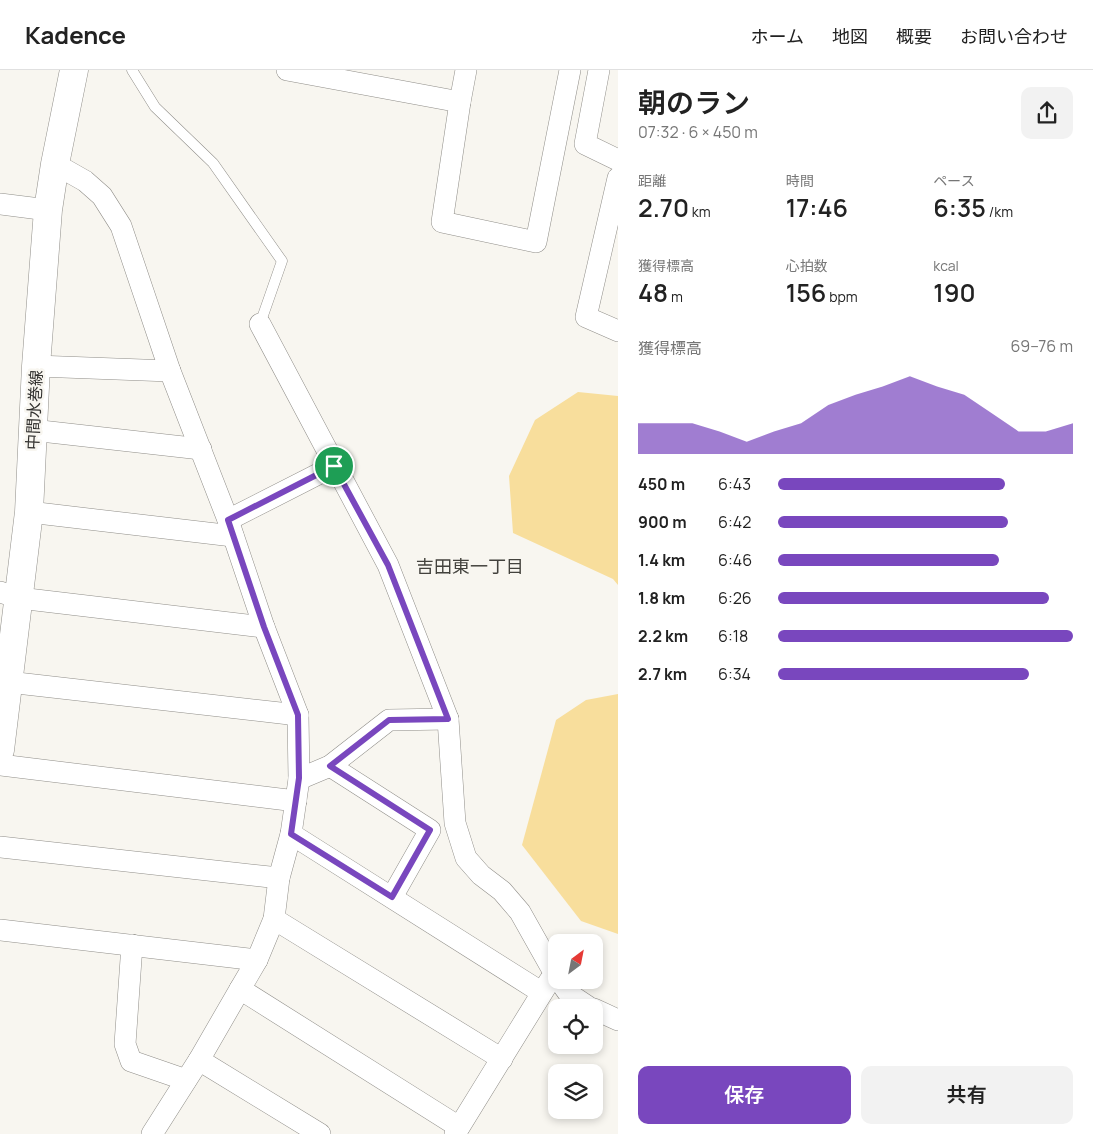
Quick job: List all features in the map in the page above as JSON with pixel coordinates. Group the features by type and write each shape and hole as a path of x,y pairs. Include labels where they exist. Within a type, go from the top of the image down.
{"main road":[{"name":"中間水巻線","path":"0,750 8,682 10,595 29,512 36,366 48,210 55,164 74,70"}],"street":[{"path":"287,70 460,102"},
{"path":"466,70 442,222 536,242 570,70"},
{"path":"599,70 585,144 618,160"},
{"path":"55,164 85,180 102,196 121,226 170,371 201,449 264,627 298,715 299,778 291,834 279,878 274,919 257,960 157,1132"},
{"path":"618,178 586,317 618,331"},
{"path":"0,204 48,210"},
{"path":"260,324 388,565 448,719 454,824 466,858 481,875 502,891 520,912 548,961"},
{"path":"36,366 170,371"},
{"path":"32,430 201,449"},
{"path":"29,512 230,528 334,466"},
{"path":"10,595 264,627"},
{"path":"8,682 298,715"},
{"path":"299,778 330,766 389,720 448,719"},
{"path":"0,765 296,801"},
{"path":"330,766 430,830 392,897"},
{"path":"291,834 541,992"},
{"path":"0,847 279,878"},
{"path":"274,919 502,1059"},
{"path":"0,930 257,960"},
{"path":"132,945 125,1044 131,1061 186,1080"},
{"path":"240,989 457,1131 541,992 548,985"},
{"path":"565,989 576,999"},
{"path":"603,1013 618,1020"},
{"path":"199,1060 320,1134"}],"lane":[{"path":"132,70 155,107 214,162 282,261 260,324"}],"shaded area":[{"path":"578,392 618,396 618,585 613,579 513,533 509,476 535,420"},
{"path":"618,694 618,934 581,921 522,845 556,720 586,700"}],"district":[{"name":"吉田東一丁目","path":"470,566"}],"route":[{"path":"334,466 388,565 448,719 389,720 330,766 430,830 392,897 291,834 299,778 298,715 264,627 228,520 334,466"}]}
